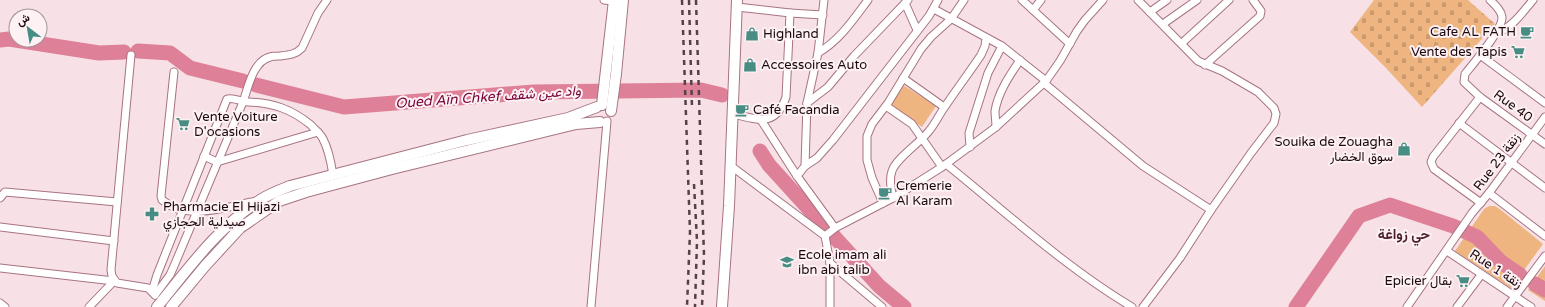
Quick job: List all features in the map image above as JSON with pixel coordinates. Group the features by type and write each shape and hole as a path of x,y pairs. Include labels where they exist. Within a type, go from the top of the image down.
{"main road":[{"path":"604,122 597,120 594,116 595,111 604,101 612,74 614,0"},
{"path":"722,307 734,114 737,4"},
{"path":"171,307 205,266 240,228 279,201 306,192 392,169 576,124 604,122 611,117 611,111 604,101"},
{"path":"156,302 194,263 222,231 260,200 290,186 466,140 568,118 604,101"}],"street":[{"path":"156,302 170,275 217,162 244,102 252,77 258,65 270,57 298,53 302,48 318,13 327,0"},
{"path":"805,166 807,103 818,53 824,0"},
{"path":"818,53 832,44 842,34 868,0"},
{"path":"797,176 805,166 817,158 833,140 934,9 938,0"},
{"path":"883,203 872,178 867,160 867,136 872,124 886,106 921,49 950,19 964,0"},
{"path":"1022,0 1070,44"},
{"path":"1033,10 1042,0"},
{"path":"825,236 834,229 893,198 944,165 996,127 1045,82 1054,71 1085,20 1103,0"},
{"path":"1138,0 1182,43 1192,55 1205,64 1222,71 1258,92 1272,105 1276,114 1274,123 1211,210 1180,258 1143,307"},
{"path":"1150,12 1166,0"},
{"path":"1163,24 1197,0"},
{"path":"1182,43 1229,0"},
{"path":"1205,64 1260,16 1261,11 1254,0"},
{"path":"1490,0 1502,16 1501,24 1480,55 1545,103"},
{"path":"1496,33 1512,23 1533,0"},
{"path":"807,103 828,87 854,56 906,2 917,30"},
{"path":"737,4 790,13 823,15"},
{"path":"934,9 1002,46 1143,166 1211,210"},
{"path":"734,114 761,120 774,116 782,108 786,97 790,13"},
{"path":"893,198 891,192 892,171 896,164 931,129 944,107 981,55 985,46 986,38"},
{"path":"970,147 969,133 988,73 1002,46"},
{"path":"114,280 111,270 131,55"},
{"name":"Rue 40","path":"1480,55 1465,74 1464,80 1468,86 1480,97 1545,144"},
{"path":"996,127 995,111 1000,94 1009,75 1020,60"},
{"path":"174,72 161,196 162,200 183,210 197,212 260,200"},
{"path":"903,78 944,107"},
{"path":"1480,97 1433,157 1431,164 1434,169 1481,203"},
{"path":"156,302 157,275 227,99 231,98 244,102 261,102 278,106 298,115 323,138 329,154 333,175"},
{"path":"886,106 912,124 922,139 944,165 1069,264 1104,290 1132,307"},
{"name":"Rue 23 زنقة","path":"1407,307 1468,220 1545,117"},
{"path":"761,120 797,176 834,229"},
{"path":"590,307 604,122"},
{"path":"1459,123 1545,188"},
{"path":"204,156 217,162 318,132"},
{"path":"731,166 825,236 830,263 830,307"},
{"path":"0,198 5,192 117,202"},
{"path":"1489,193 1545,236"},
{"path":"0,227 114,241"},
{"name":"Rue 1 زنقة","path":"1447,251 1531,307"},
{"path":"1507,307 1545,256"},
{"path":"830,263 882,307"},
{"path":"0,268 114,280 117,283 142,286 156,302"},
{"path":"1457,307 1481,274"},
{"path":"89,307 114,280"},
{"path":"0,303 5,307"}],"green space":[{"path":"1374,0 1468,0 1495,24 1422,107 1350,32"},
{"path":"903,85 936,106 922,127 890,105"},
{"path":"1489,206 1495,206 1501,210 1543,244 1511,288 1455,251 1484,209"},
{"path":"1545,266 1545,301 1528,290"}],"waterway":[{"name":"Oued Aïn Chkef واد عين شقف","path":"0,40 9,39 99,53 124,52"},
{"name":"Oued Aïn Chkef واد عين شقف","path":"138,51 170,53 190,68 243,81"},
{"name":"Oued Aïn Chkef واد عين شقف","path":"256,85 344,107 534,92 701,90 722,95"},
{"name":"Oued Aïn Chkef واد عين شقف","path":"760,151 769,165 879,286 904,307"},
{"path":"1296,307 1359,216 1390,205 1453,226 1477,237 1501,262 1520,275"},
{"path":"1535,284 1545,290"}],"railway":[{"path":"682,0 690,232 687,307"},
{"path":"689,0 692,108"},
{"path":"696,0 704,256 702,307"},
{"path":"694,184 697,241 695,307"}],"place":[{"name":"Cafe AL FATH","path":"1527,32"},
{"name":"Highland","path":"752,34"},
{"name":"Vente des Tapis","path":"1518,52"},
{"name":"Accessoires Auto","path":"750,65"},
{"name":"Café Facandia","path":"742,110"},
{"name":"Vente Voiture D'ocasions","path":"183,124"},
{"name":"Souika de Zouagha سوق الخضار","path":"1404,149"},
{"name":"Cremerie Al Karam","path":"885,193"},
{"name":"Pharmacie El Hijazi صيدلية الحجازي","path":"152,214"},
{"name":"Ecole imam ali ibn abi talib","path":"787,262"},
{"name":"Epicier بقال","path":"1463,281"}],"district":[{"name":"حي زواغة","path":"1404,234"}]}
